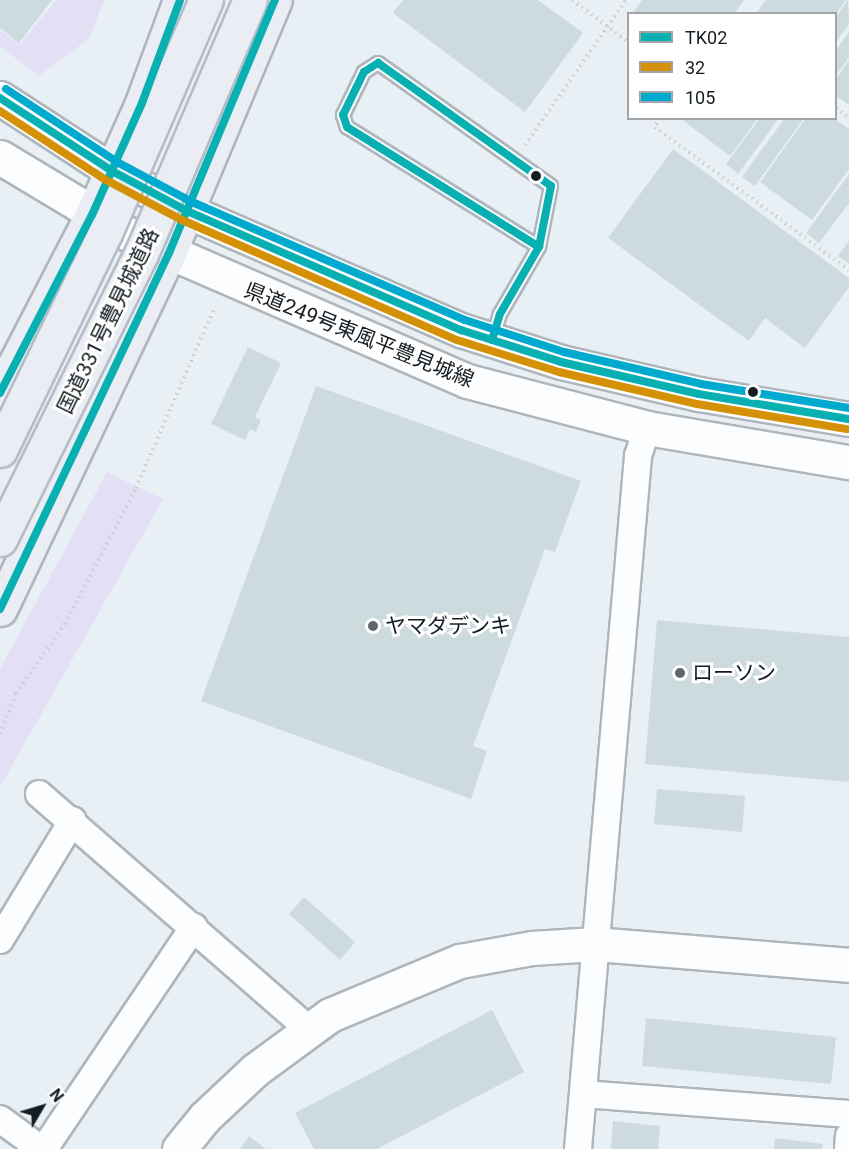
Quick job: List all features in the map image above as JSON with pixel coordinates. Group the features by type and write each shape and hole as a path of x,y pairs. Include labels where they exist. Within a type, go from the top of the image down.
{"highway":[{"path":"0,393 92,215 112,171 180,0"},
{"name":"国道331号豊見城道路","path":"0,450 105,233 206,0"},
{"name":"国道331号豊見城道路","path":"0,539 141,254 250,0"},
{"path":"0,609 169,254 275,0"}],"main road":[{"name":"県道249号東風平豊見城線","path":"0,99 112,171 187,211 399,306 561,362 699,394 849,419"},
{"name":"県道249号東風平豊見城線","path":"0,157 92,215 169,254 467,381 647,428 849,462"},
{"path":"179,1149 205,1117 255,1070 330,1015 460,961 522,949 595,944 849,964"}],"street":[{"path":"578,1149 638,456 647,428"},
{"path":"39,794 73,820 310,1030"},
{"path":"0,940 73,820"},
{"path":"0,1119 42,1149 194,927"},
{"path":"583,1094 849,1114"},
{"path":"848,1149 849,1136"}],"lane":[{"path":"492,340 500,314 539,246 550,186 378,63 364,72 343,114 347,127 539,246"}],"path":[{"path":"572,0 627,41"},
{"path":"514,160 626,0"},
{"path":"837,109 849,118"},
{"path":"659,120 655,127 849,270"},
{"path":"0,734 16,693 65,624 136,488 226,280"}],"shaded area":[{"path":"56,0 104,0 89,39 39,76 0,46 0,30 20,44"},
{"path":"107,472 163,499 0,787 0,669"}],"building":[{"path":"0,0 52,0 19,43 0,28"},
{"path":"403,0 538,0 583,33 525,112 393,13"},
{"path":"642,0 744,0 735,12 633,12"},
{"path":"766,0 846,0 837,13 757,12"},
{"path":"848,0 849,24 837,41 837,16"},
{"path":"849,32 849,57 837,74 837,49"},
{"path":"849,60 849,105 837,97 837,78"},
{"path":"683,120 757,120 730,156"},
{"path":"759,120 778,120 738,174 726,164"},
{"path":"784,120 803,120 755,186 742,177"},
{"path":"805,120 836,120 849,129 849,169 812,220 760,182"},
{"path":"673,149 849,278 849,287 805,348 765,318 749,341 608,238"},
{"path":"849,174 849,203 819,243 806,233"},
{"path":"849,241 849,264 838,256"},
{"path":"248,347 281,363 255,417 261,420 256,432 250,429 245,440 211,424"},
{"name":"ヤマダデンキ","path":"316,386 581,481 555,552 545,549 473,746 487,751 471,799 201,701"},
{"path":"657,620 849,637 849,782 645,764"},
{"path":"657,789 745,796 742,832 654,824"},
{"path":"304,897 355,942 340,960 289,914"},
{"path":"492,1010 524,1072 377,1149 314,1149 295,1113"},
{"path":"646,1018 836,1037 831,1084 642,1066"},
{"path":"613,1121 660,1126 658,1149 611,1149"},
{"path":"249,1136 266,1149 240,1149"},
{"path":"775,1138 823,1144 822,1149 774,1149"}],"transit line":[{"name":"TK02","path":"0,393 92,215 142,103 180,0"},
{"name":"TK02","path":"0,609 169,253 275,0"},
{"name":"TK02","path":"378,63 551,186 539,247 347,127 343,115 364,72 378,63"},
{"name":"105","path":"6,89 117,162 192,202 465,320 564,352 701,384 849,408"},
{"name":"TK02","path":"0,98 112,171 187,211 461,330 561,362 699,394 849,419"},
{"name":"32","path":"0,111 106,180 182,220 457,340 559,372 697,404 847,429"},
{"name":"TK02","path":"492,340 500,314 539,247"}],"place":[{"name":"ヤマダデンキ","path":"373,626"},
{"name":"ローソン","path":"680,673"}]}
